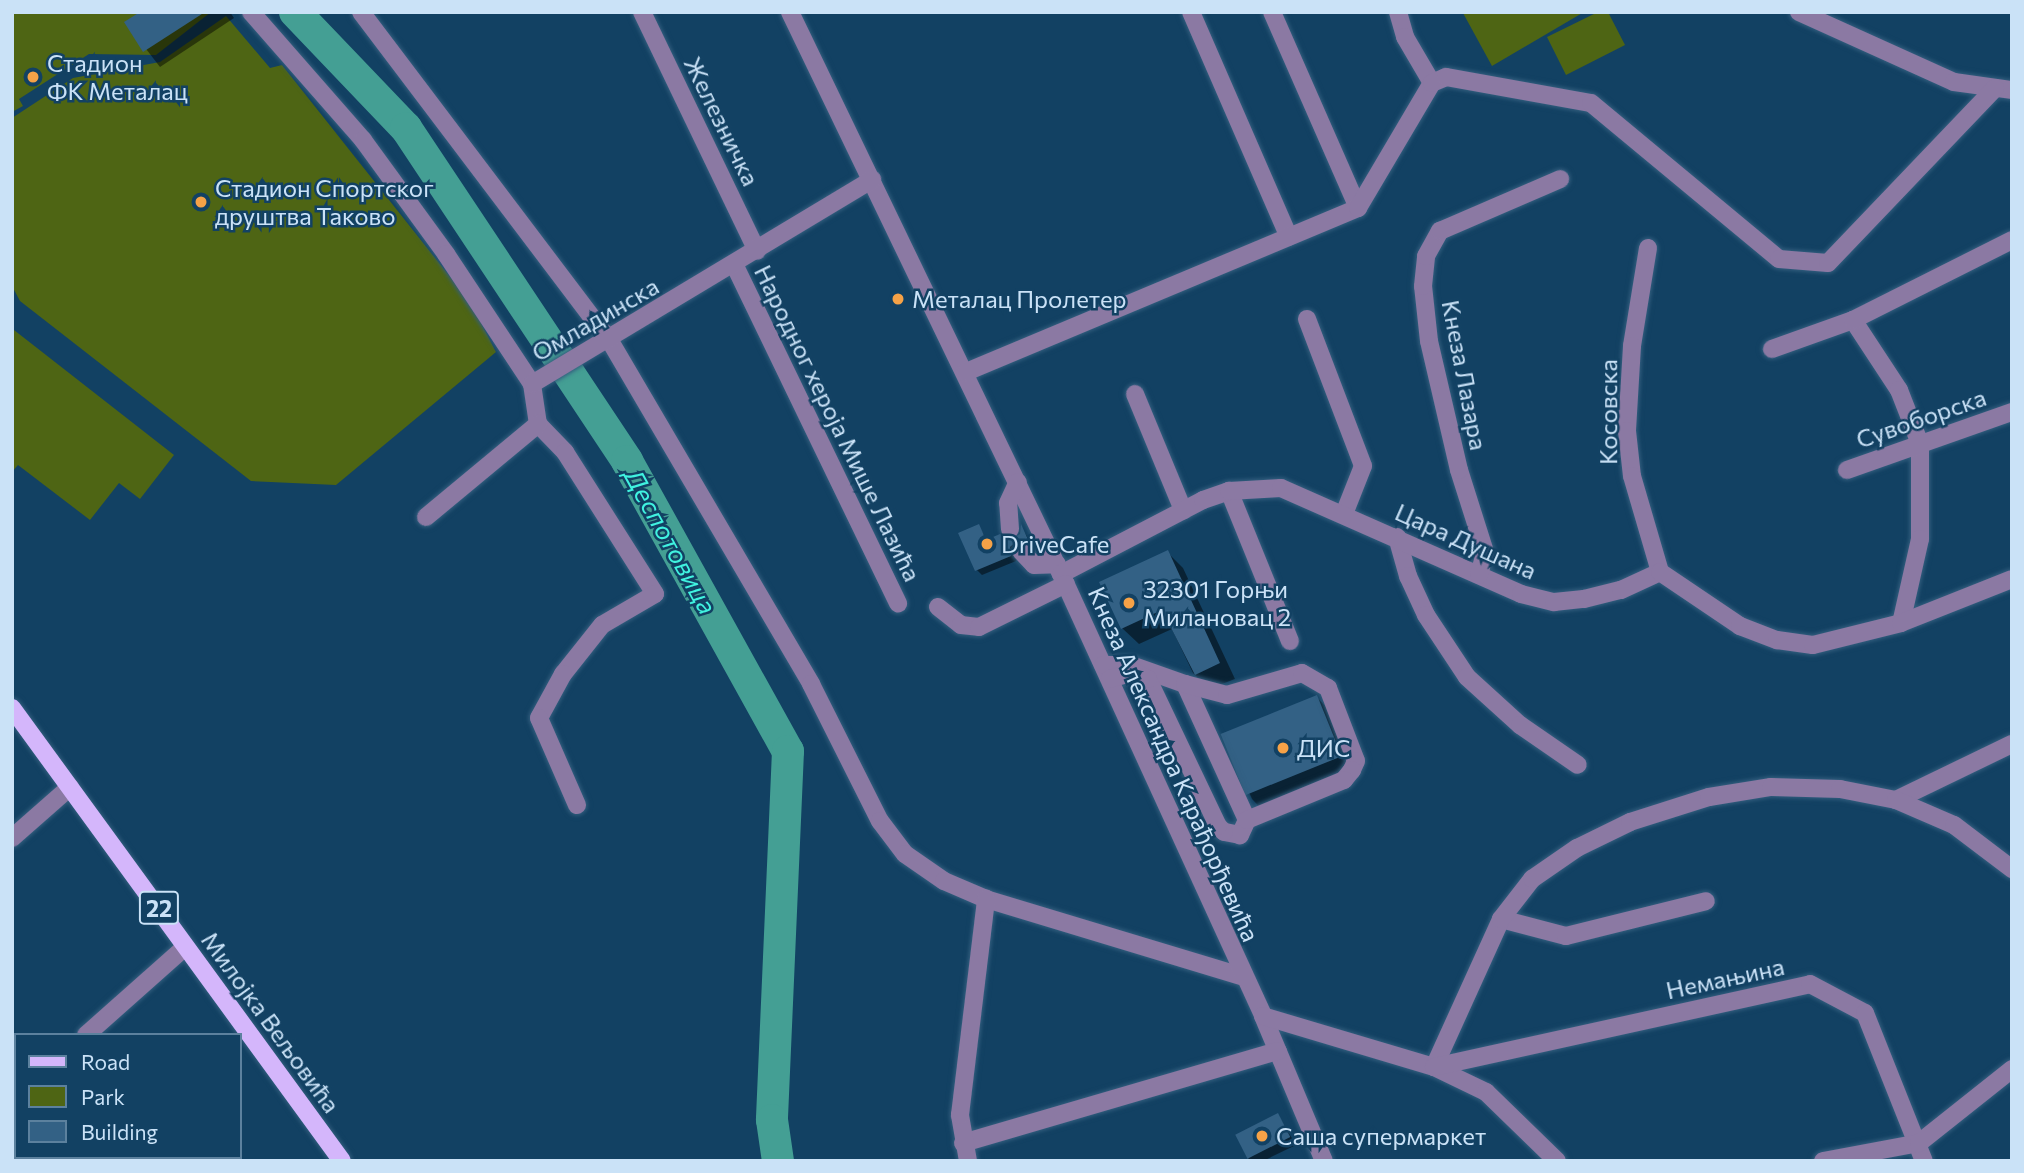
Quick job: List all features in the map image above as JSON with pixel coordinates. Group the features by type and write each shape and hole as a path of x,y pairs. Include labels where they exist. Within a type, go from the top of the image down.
{"main road":[{"name":"Милојка Вељовића","path":"12,708 342,1161"}],"street":[{"path":"251,12 363,140 538,381"},
{"path":"361,12 610,341 811,684 880,821 905,854 944,881 986,899 1244,977"},
{"name":"Железничка","path":"642,12 757,251"},
{"name":"Кнеза Александра Карађорђевића","path":"790,12 966,372 1061,574 1263,1016 1324,1161"},
{"path":"1191,12 1289,237"},
{"path":"1272,12 1358,208"},
{"path":"1398,12 1405,37 1432,83"},
{"path":"1799,12 1954,82 2003,89"},
{"path":"966,372 1358,208 1432,83 1446,77 1591,103 1779,259 1828,262 2003,89"},
{"name":"Кнеза Лазара","path":"1479,575 1485,552 1456,458 1429,341 1423,286 1426,256 1440,231 1560,179"},
{"name":"Омладинска","path":"538,424 538,381 610,341 872,180"},
{"path":"1772,349 1853,320 2012,240"},
{"name":"Косовска","path":"1648,248 1632,346 1627,431 1632,476 1660,572"},
{"name":"Народног хероја Мише Лазића","path":"734,264 898,603"},
{"path":"1307,319 1363,466 1344,514"},
{"path":"1853,320 1899,390 1920,444 1920,539 1901,623"},
{"path":"1135,394 1183,510"},
{"name":"Сувоборска","path":"1847,470 2012,412"},
{"path":"426,517 538,424 565,452 655,594 603,625 563,674 539,718 577,806"},
{"path":"1010,529 1008,503 1018,482"},
{"name":"Цара Душана","path":"938,607 961,625 979,627 1061,574 1183,510 1229,491 1281,488 1521,594 1554,601 1621,590 1660,572"},
{"path":"1229,491 1290,642"},
{"path":"1397,537 1426,615 1467,677 1520,724 1578,765"},
{"path":"1021,551 1034,565 1061,574"},
{"path":"1660,572 1740,626 1777,640 1813,645 1901,623 2012,579"},
{"path":"1131,665 1227,695 1302,673 1328,688 1356,761 1344,780 1247,820 1240,835 1218,826 1148,679 1134,673 1106,672 1131,665"},
{"path":"1185,684 1247,820"},
{"path":"1896,800 2012,744"},
{"path":"1434,1067 1501,919 1532,879 1577,848 1630,822 1709,797 1772,787 1840,789 1896,800 1954,825 2012,869"},
{"path":"12,838 70,788"},
{"path":"986,899 960,1115 965,1152 1278,1051"},
{"path":"1501,919 1566,936 1706,901"},
{"path":"88,1033 185,947"},
{"name":"Немањина","path":"1434,1067 1810,984 1865,1013 1922,1152"},
{"path":"1263,1016 1434,1067 1486,1092 1557,1161"},
{"path":"1823,1161 1922,1152 2012,1069"}],"green space":[{"name":"Стадион ФК Металац","path":"12,12 211,12 156,55 89,54 19,99 23,106 12,112"},
{"path":"1465,12 1584,12 1492,66 1463,13"},
{"path":"1598,12 1608,12 1625,45 1566,75 1547,37"},
{"name":"Стадион Спортског друштва Таково","path":"226,16 270,68 282,65 470,302 496,352 336,485 251,481 20,301 12,286 12,118 73,78 160,62"},
{"path":"14,330 174,455 140,499 119,483 90,520 18,465 12,472"}],"building":[{"path":"140,12 205,12 143,52 124,22"},
{"path":"979,524 986,540 1000,534 1010,540 1020,534 1021,524 1030,544 1018,540 1010,547 1011,556 975,571 958,533"},
{"name":"32301 Горњи Милановац 2","path":"1168,550 1220,663 1195,675 1162,610 1121,629 1099,582"},
{"name":"ДИС","path":"1317,695 1342,756 1245,795 1221,734"},
{"name":"Саша супермаркет","path":"1278,1113 1290,1137 1247,1159 1235,1135"}],"waterway":[{"name":"Деспотовица","path":"295,12 406,128 627,461 788,751 772,1120 778,1161"}],"place":[{"name":"Стадион ФК Металац","path":"33,77"},
{"name":"Стадион Спортског друштва Таково","path":"201,202"},
{"name":"Металац Пролетер","path":"898,299"},
{"name":"DriveCafe","path":"987,544"},
{"name":"32301 Горњи Милановац 2","path":"1129,603"},
{"name":"ДИС","path":"1283,748"},
{"name":"Саша супермаркет","path":"1262,1136"}]}
